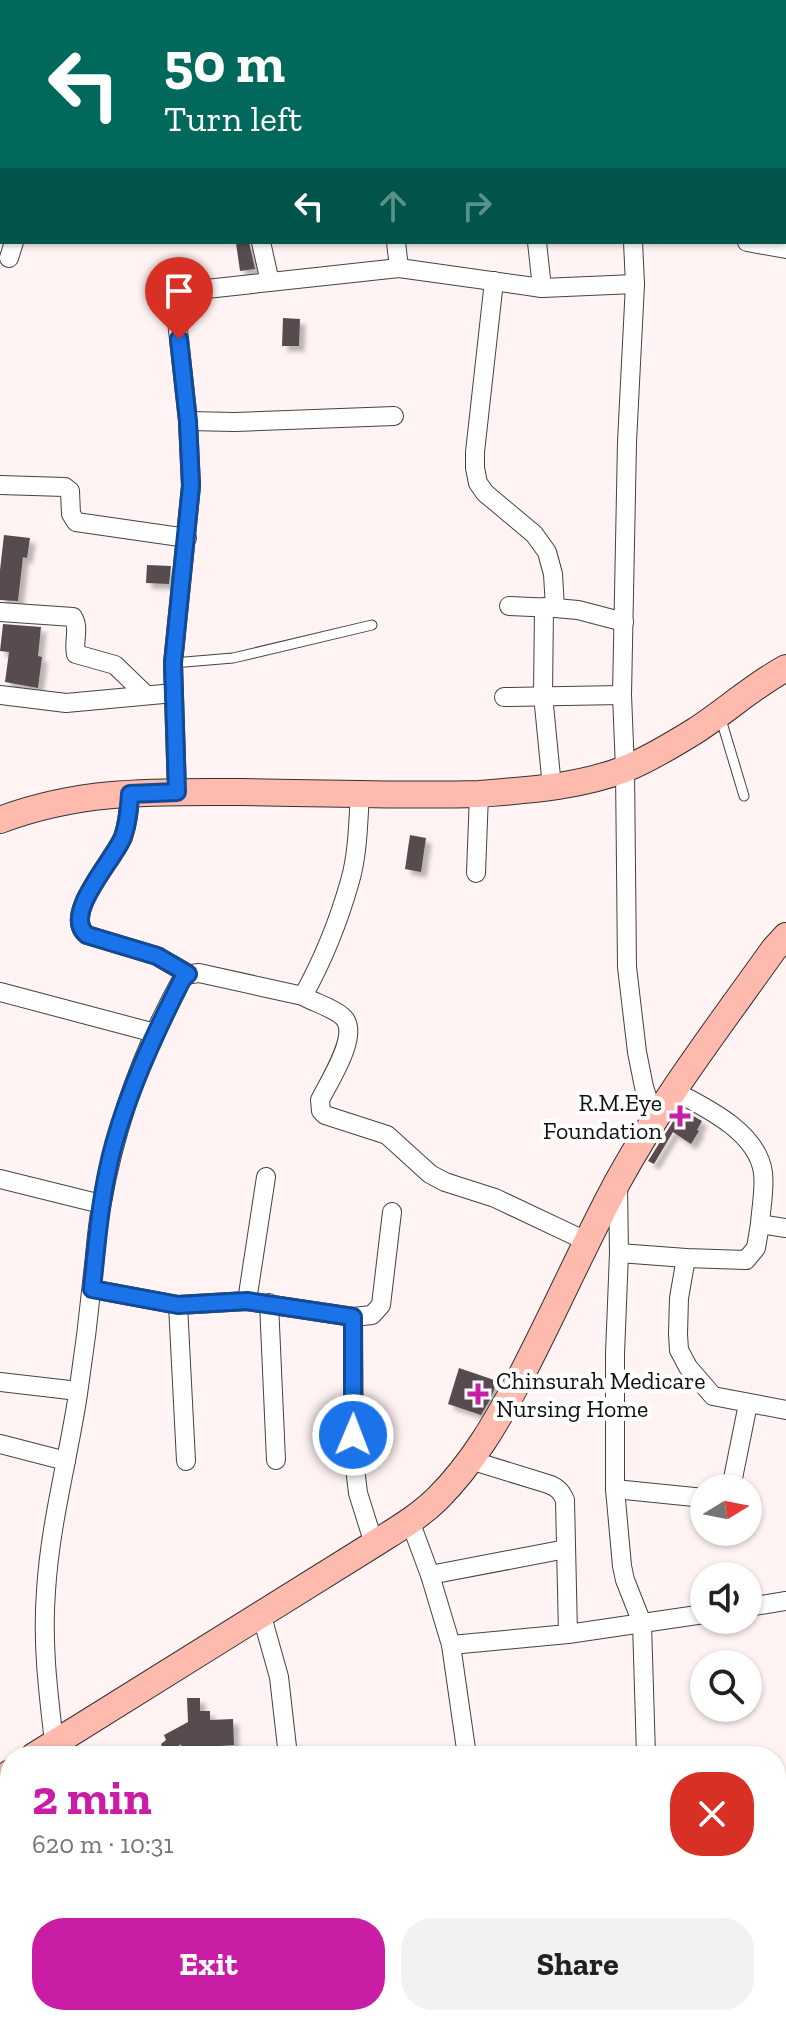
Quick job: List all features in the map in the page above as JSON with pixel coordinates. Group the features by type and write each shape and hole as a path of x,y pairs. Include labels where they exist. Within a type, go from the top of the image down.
{"main road":[{"path":"0,820 62,800 99,795 177,792 479,794 578,782 625,769 695,730 786,668"},
{"path":"49,1746 374,1544 436,1500 494,1426 531,1358 586,1241 654,1118 672,1090 782,948"}],"street":[{"path":"261,244 270,282"},
{"path":"396,244 399,268"},
{"path":"537,244 542,288"},
{"path":"633,244 635,284 627,442 622,695 627,967 637,1052 654,1118"},
{"path":"758,244 786,249"},
{"path":"177,792 173,663 191,486 188,421 176,312 178,298 188,291 399,268 542,288 635,284"},
{"path":"494,281 475,468 478,483 485,493 534,534 547,552 553,574 543,695 552,787"},
{"path":"188,421 394,416"},
{"path":"0,485 65,487 70,491 71,514 76,522 187,538"},
{"path":"509,606 578,610 624,622"},
{"path":"0,612 73,617 76,623 76,654 115,665 146,695"},
{"path":"0,695 66,703 174,693"},
{"path":"504,697 622,695"},
{"path":"130,794 128,820 122,838 83,903 78,920 87,935 157,956 188,974 199,973 303,996 343,1016 348,1024 349,1040 320,1100 321,1111 325,1115 387,1135 430,1174 445,1182 495,1198 586,1241"},
{"path":"303,996 317,971 350,879 356,852 360,794"},
{"path":"476,873 479,794"},
{"path":"44,1746 46,1588 52,1535 78,1391 101,1204 114,1145 138,1075 155,1033 188,974"},
{"path":"0,992 155,1033"},
{"path":"619,1253 746,1260 756,1248 763,1174 752,1148 732,1124 672,1090"},
{"path":"247,1301 266,1177"},
{"path":"0,1179 101,1204"},
{"path":"618,1182 615,1489 622,1566 642,1623 644,1746"},
{"path":"92,1289 178,1305 247,1301 353,1317 372,1315 381,1305 392,1212"},
{"path":"760,1224 786,1228"},
{"path":"686,1258 679,1298 679,1350 688,1367 713,1396 786,1410"},
{"path":"269,1303 276,1460"},
{"path":"178,1305 186,1461"},
{"path":"353,1317 354,1460 358,1493 374,1544"},
{"path":"0,1382 78,1391"},
{"path":"734,1474 748,1404"},
{"path":"0,1444 66,1461"},
{"path":"470,1460 557,1487 565,1500 568,1634"},
{"path":"615,1489 690,1497"},
{"path":"410,1521 451,1645 466,1746"},
{"path":"430,1575 566,1549"},
{"path":"762,1605 786,1601"},
{"path":"261,1613 279,1677 287,1746"},
{"path":"451,1645 568,1634 690,1616"}],"lane":[{"path":"173,663 233,658 372,625"},
{"path":"719,713 744,796"}],"building":[{"path":"236,244 249,244 255,269 240,271"},
{"path":"283,318 300,319 299,346 282,346"},
{"path":"4,535 30,538 27,558 23,557 18,601 0,600"},
{"path":"147,565 171,566 169,584 146,583"},
{"path":"3,624 41,627 38,656 42,657 38,688 5,682 9,652 0,651"},
{"path":"410,835 426,838 421,872 405,869"},
{"path":"681,1109 702,1121 691,1144 673,1132 654,1164 648,1161"},
{"path":"459,1368 497,1381 481,1415 448,1404"},
{"path":"187,1698 200,1698 200,1711 210,1711 210,1720 233,1719 234,1745 162,1746 166,1740 164,1735 188,1722"}],"place":[{"name":"R.M.Eye Foundation","path":"680,1116"},
{"name":"Chinsurah Medicare Nursing Home","path":"478,1394"}],"route":[{"path":"179,339 191,486 173,663 177,792 130,794 128,820 122,838 83,903 78,920 87,935 165,959 188,974 184,975 155,1033 114,1145 101,1204 92,1289 178,1305 247,1301 353,1317 353,1435"}]}
